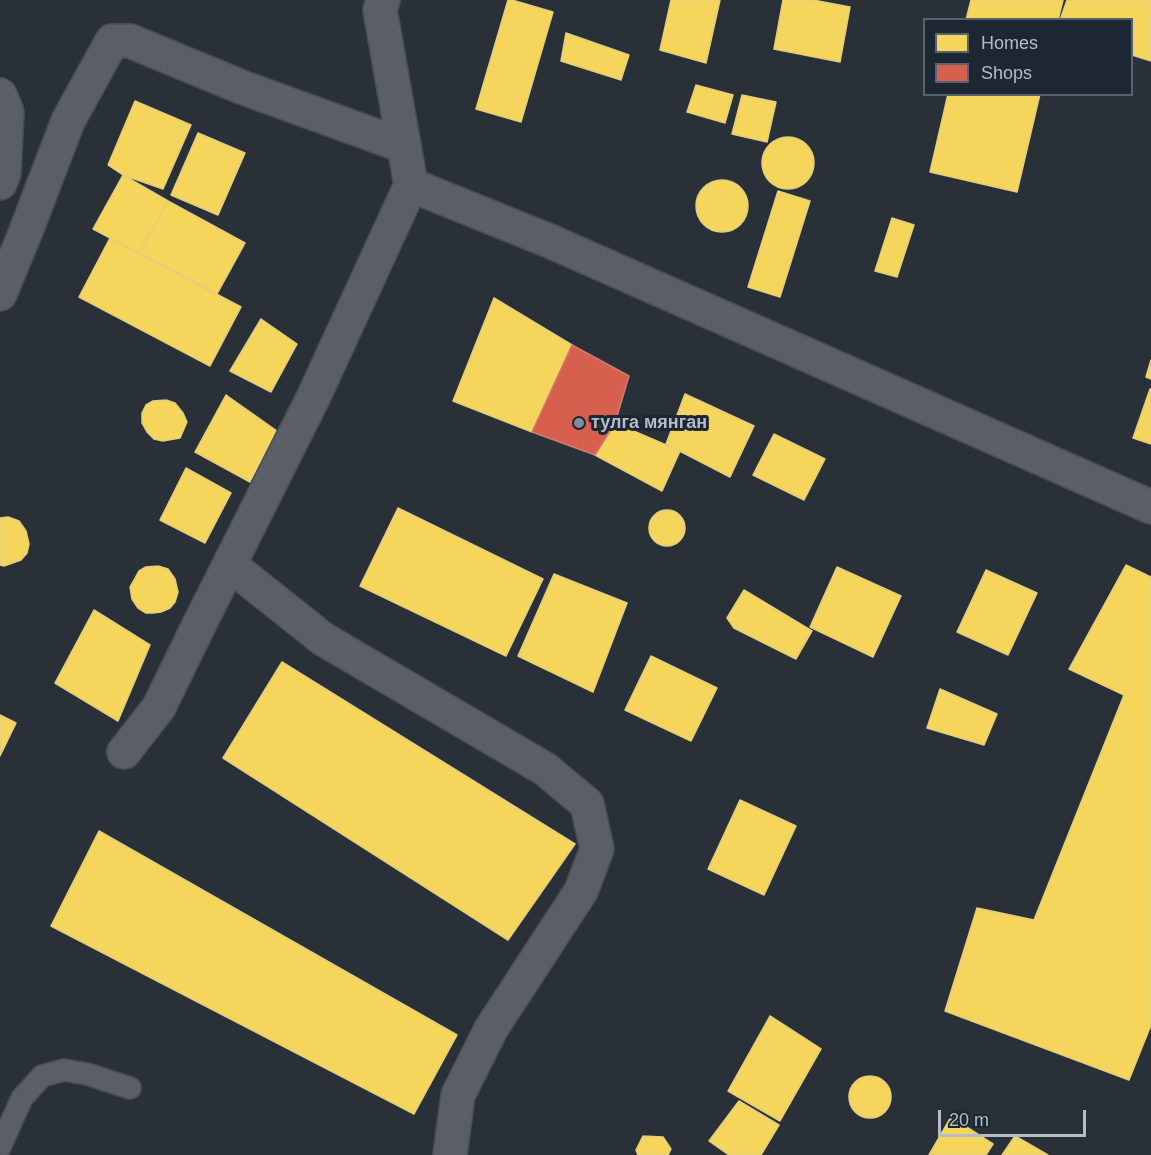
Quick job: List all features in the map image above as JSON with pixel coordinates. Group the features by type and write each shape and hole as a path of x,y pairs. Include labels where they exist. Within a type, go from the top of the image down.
{"street":[{"path":"124,752 159,707 313,398 411,185 381,10 383,0"},
{"path":"0,294 68,121 112,41 130,40 244,88 405,146"},
{"path":"0,95 7,112 4,173 0,183"},
{"path":"411,185 552,242 1151,507"},
{"path":"230,565 323,639 545,769 587,804 597,849 581,891 491,1029 462,1085 458,1095 450,1155"}],"lane":[{"path":"0,1147 22,1098 42,1076 64,1070 87,1074 130,1088"}],"building: Homes":[{"path":"508,0 553,12 521,122 476,109"},
{"path":"671,0 720,0 706,63 660,50"},
{"path":"783,0 813,0 850,7 840,62 774,49"},
{"path":"971,0 1063,0 1058,18 966,18"},
{"path":"1067,0 1151,0 1151,61 1133,55 1133,18 1061,18"},
{"path":"566,33 629,55 621,80 561,61"},
{"path":"696,85 733,95 725,123 687,112"},
{"path":"742,95 776,102 767,142 732,134"},
{"path":"948,96 1040,96 1017,192 930,172"},
{"path":"135,101 191,125 163,189 123,175 108,165"},
{"path":"198,133 245,153 218,215 171,195"},
{"path":"783,137 793,137 802,141 810,149 814,163 810,177 802,185 793,189 783,189 774,185 766,177 762,168 762,158 766,149 774,141"},
{"path":"123,175 168,201 139,253 93,229"},
{"path":"717,180 727,180 736,184 744,192 748,206 744,220 736,228 727,232 717,232 708,228 700,220 696,211 696,201 700,192 708,184"},
{"path":"778,191 810,201 780,297 748,287"},
{"path":"168,201 245,243 217,294 139,253"},
{"path":"892,218 914,225 897,277 875,271"},
{"path":"110,238 241,307 210,366 79,297"},
{"path":"494,298 572,345 532,432 453,401"},
{"path":"261,319 297,344 271,392 230,371"},
{"path":"1151,360 1151,379 1146,377"},
{"path":"1151,389 1151,444 1133,438"},
{"path":"685,394 754,426 730,477 666,444"},
{"path":"226,395 277,431 250,482 195,452"},
{"path":"166,400 175,403 187,422 180,438 163,441 154,439 147,432 142,423 142,413 146,405 153,401"},
{"path":"615,423 680,451 662,491 595,455"},
{"path":"774,434 825,459 804,500 753,475"},
{"path":"186,468 231,493 205,543 160,520"},
{"path":"398,508 543,579 506,656 360,586"},
{"path":"667,510 680,515 685,528 680,541 667,546 654,541 649,528 654,515"},
{"path":"8,517 19,521 26,531 29,544 27,553 21,560 4,566 0,565 0,518"},
{"path":"1126,565 1151,577 1151,1025 1129,1080 945,1011 977,908 1034,920 1124,695 1069,669"},
{"path":"158,566 168,569 175,579 178,592 170,608 161,612 146,613 138,608 132,599 130,587 139,571 146,567"},
{"path":"837,567 901,596 873,657 810,627"},
{"path":"986,570 1037,593 1008,655 957,632"},
{"path":"554,574 627,603 593,692 518,656"},
{"path":"744,590 812,631 796,659 734,628 727,618"},
{"path":"94,610 150,645 118,721 55,683"},
{"path":"651,656 717,688 691,741 625,710"},
{"path":"282,662 575,844 508,940 223,758"},
{"path":"940,689 997,714 984,745 927,728"},
{"path":"0,715 16,723 0,756"},
{"path":"740,800 796,826 764,895 708,869"},
{"path":"99,831 457,1035 414,1114 51,926"},
{"path":"770,1016 821,1049 780,1121 728,1091"},
{"path":"870,1076 885,1082 891,1097 885,1112 870,1118 855,1112 849,1097 855,1082"},
{"path":"739,1101 779,1125 761,1155 729,1155 709,1141"},
{"path":"951,1117 993,1144 986,1155 929,1155"},
{"path":"643,1136 663,1137 671,1149 668,1155 638,1155 636,1150"},
{"path":"1015,1136 1048,1155 1002,1155"}],"building: Shops":[{"path":"572,345 629,376 615,423 595,455 532,432"}],"place":[{"name":"тулга мянган","path":"579,423"}]}
